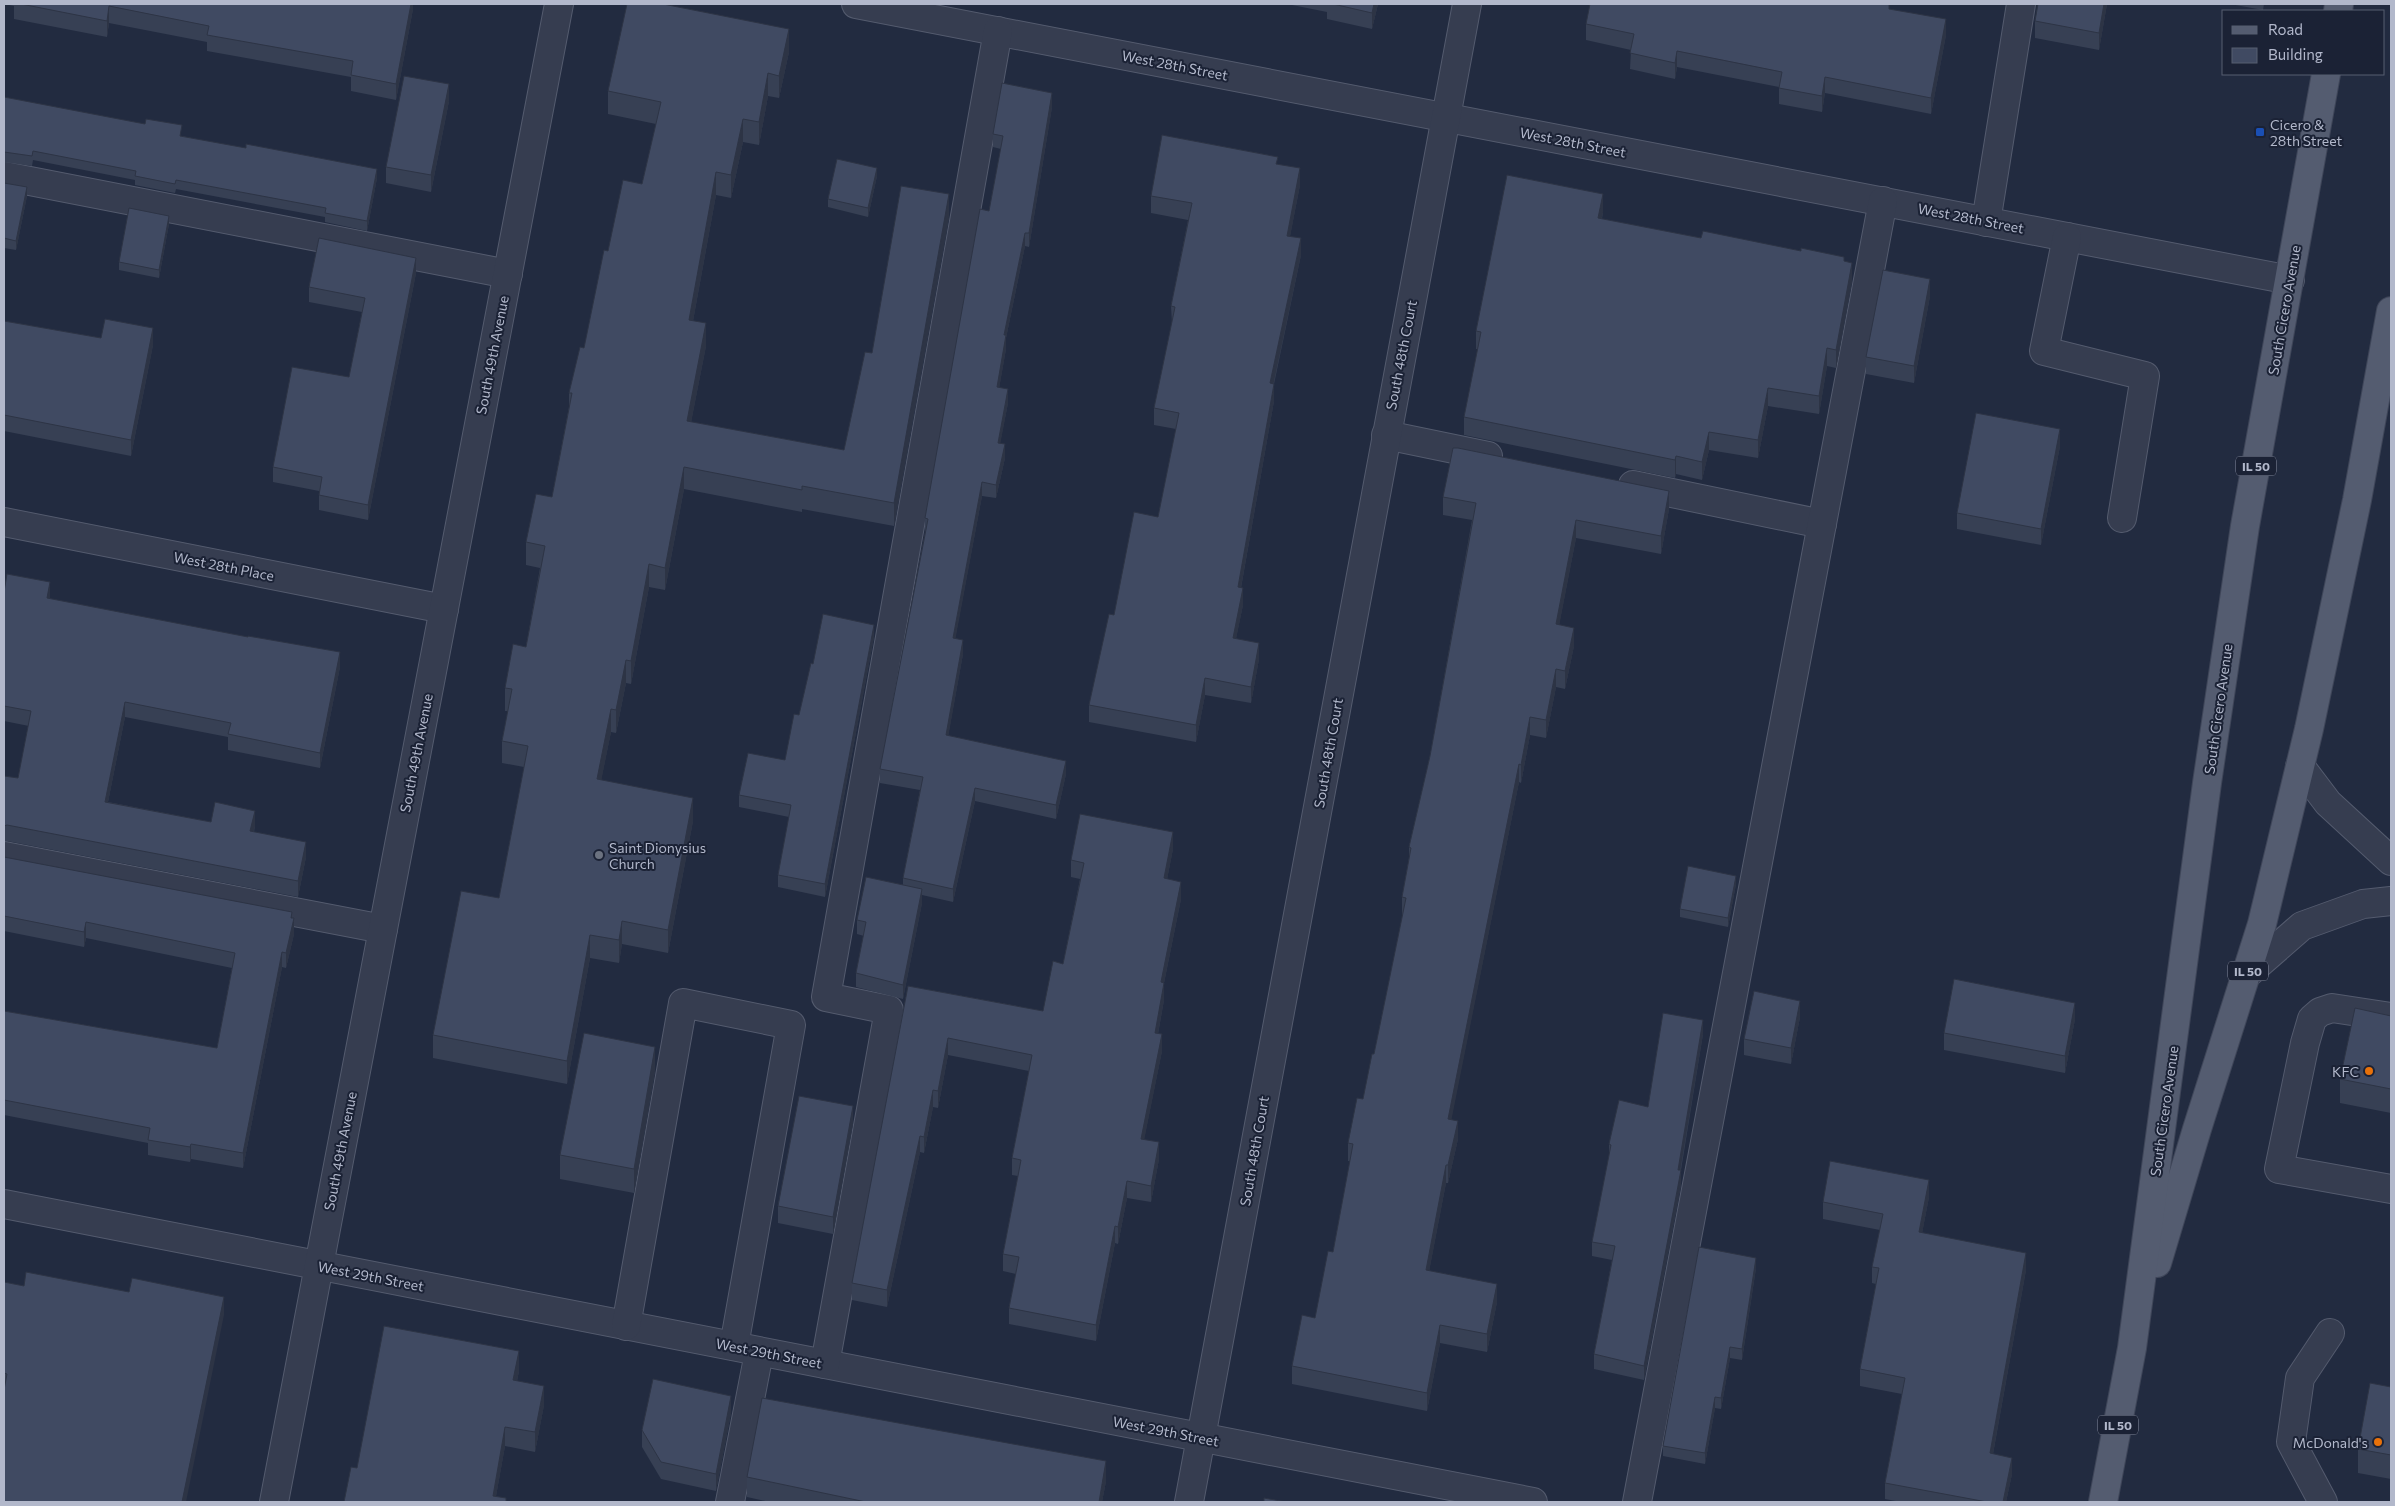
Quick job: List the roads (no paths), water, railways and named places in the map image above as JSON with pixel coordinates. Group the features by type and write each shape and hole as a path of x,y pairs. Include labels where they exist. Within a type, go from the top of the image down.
{"main road":[{"name":"South Cicero Avenue","path":"2103,1502 2132,1348 2206,792 2245,526 2326,75"},
{"name":"South Cicero Avenue","path":"2132,1348 2197,1129 2262,924 2300,766 2356,500 2391,311"}],"street":[{"name":"South 49th Avenue","path":"274,1502 559,4"},
{"name":"West 28th Street","path":"856,4 2290,280"},
{"name":"South 48th Court","path":"1188,1502 1467,4"},
{"path":"1986,222 2022,4"},
{"path":"825,1364 889,1010 826,997 998,31"},
{"path":"4,176 508,274"},
{"path":"1637,1502 1883,201"},
{"path":"2067,237 2044,351 2145,376 2122,518"},
{"path":"1386,435 1513,461"},
{"path":"1609,480 1822,524"},
{"name":"West 28th Place","path":"4,522 444,610"},
{"path":"2300,766 2328,803 2391,861"},
{"path":"4,856 383,929"},
{"path":"2247,974 2302,926 2364,904 2391,901"},
{"path":"626,1326 683,1003 790,1025 746,1350 730,1502"},
{"path":"2391,1017 2332,1008 2320,1012 2312,1020 2305,1043 2279,1169 2391,1189"},
{"name":"West 29th Street","path":"4,1204 1533,1502"},
{"path":"2323,1502 2291,1442 2296,1394 2300,1378 2330,1333"}],"place":[{"name":"Cicero & 28th Street","path":"2260,132"},
{"name":"Saint Dionysius Church","path":"599,855"},
{"name":"KFC","path":"2369,1071"},
{"name":"McDonald's","path":"2378,1442"}]}
